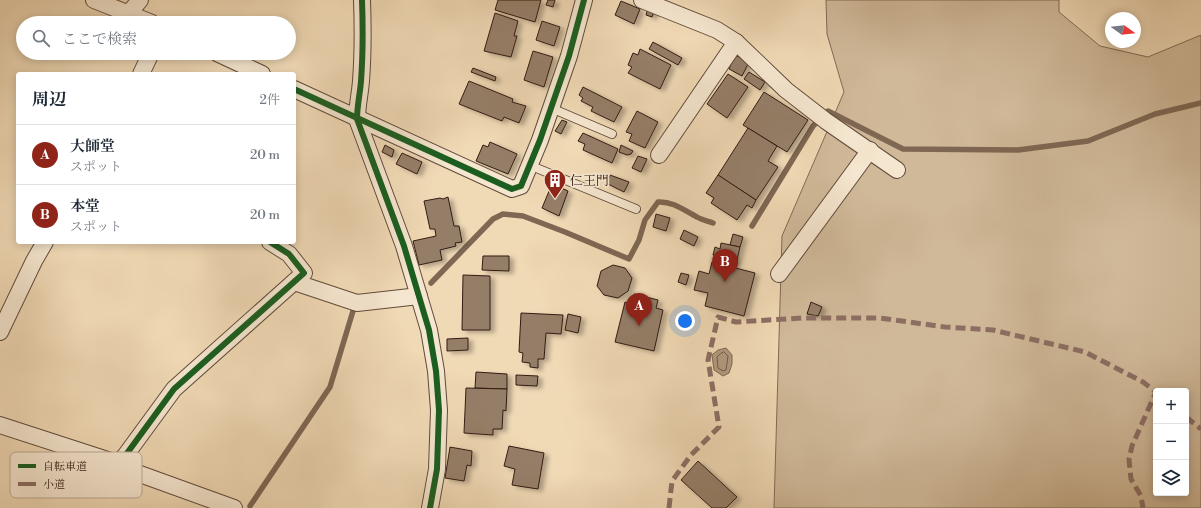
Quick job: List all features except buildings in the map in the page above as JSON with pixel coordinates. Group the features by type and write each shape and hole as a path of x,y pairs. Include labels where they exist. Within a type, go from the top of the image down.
{"street":[{"path":"94,0 136,16"},
{"path":"129,13 140,0"},
{"path":"362,0 363,32 361,83 357,119 404,246 429,330 436,371 439,410 437,469 430,508"},
{"path":"296,90 512,189 521,186 551,108 569,56 584,0"},
{"path":"642,0 717,30 736,42 786,90 897,170"},
{"path":"659,155 736,42"},
{"path":"142,72 148,60"},
{"path":"232,60 258,72"},
{"path":"778,274 870,150"},
{"path":"0,332 34,261 44,244"},
{"path":"128,452 174,389 304,273 289,254 273,244"},
{"path":"294,282 357,303 419,296"},
{"path":"0,424 84,452"},
{"path":"142,475 234,508"}],"lane":[{"path":"551,108 612,134"},
{"path":"529,165 636,209"}],"shaded area":[{"path":"826,0 1059,0 1059,12 1100,46 1148,57 1201,35 1201,508 774,508 782,236 844,92 827,34"}],"water":[{"path":"726,348 732,355 732,364 729,373 723,376 714,370 712,355 718,350"}],"waterway":[{"path":"752,226 813,126 828,111 903,149 1018,150 1088,141 1155,114 1201,103"},
{"path":"431,283 493,219 503,214 523,216 629,259 639,240 645,220 658,202 669,203 699,218 713,223"},
{"path":"250,506 330,387 353,311"}],"marked path":[{"path":"669,508 672,481 691,455 719,427 708,360 718,317 736,322 802,318 880,318 945,327 993,330 1085,352 1143,382 1156,392 1132,446 1129,459 1131,479 1141,496 1143,508"},
{"path":"1189,419 1201,429"}],"cycle path":[{"path":"362,0 362,61 357,119 404,246 429,330 436,371 439,410 437,469 430,508"},
{"path":"296,90 512,189 521,186 540,140 569,56 584,0"},
{"path":"128,452 174,389 304,273 289,254 273,244"}],"place":[{"name":"仁王門","path":"555,200"},
{"name":"本堂","path":"725,282"},
{"name":"大師堂","path":"639,326"}]}
